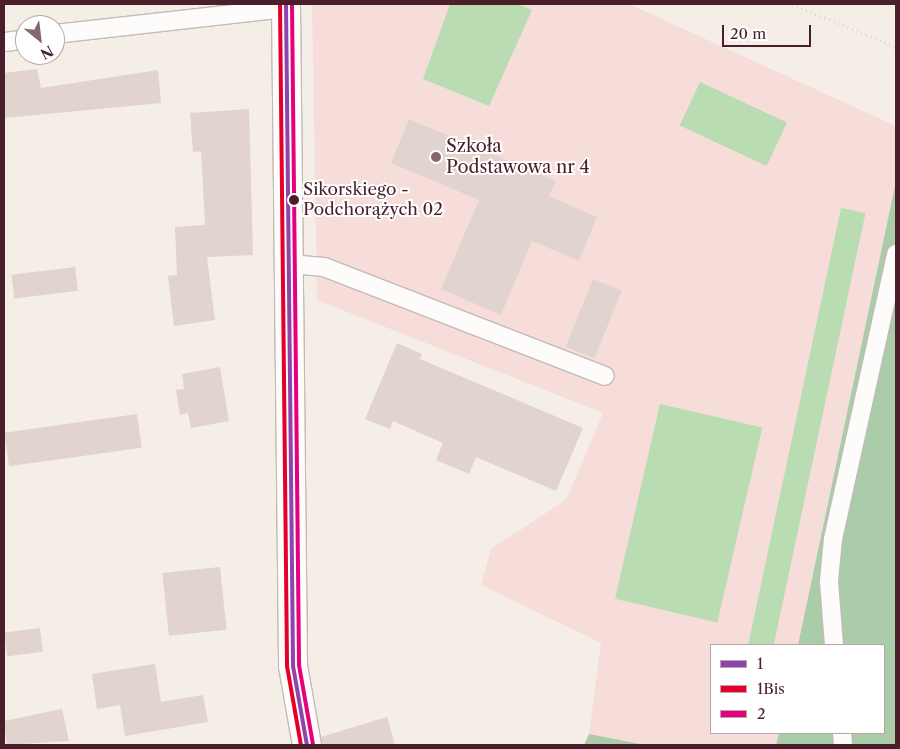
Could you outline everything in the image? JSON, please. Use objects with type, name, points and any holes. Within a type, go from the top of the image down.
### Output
[{"type":"street","points":[[286,6],[293,666],[307,745]]},
{"type":"lane","points":[[65,33],[286,6]]},
{"type":"lane","points":[[6,42],[15,41]]},
{"type":"lane","points":[[834,644],[829,581],[833,539],[896,254]]},
{"type":"lane","points":[[290,264],[324,267],[605,376]]},
{"type":"path","points":[[792,4],[896,47]]},
{"type":"shaded area","points":[[312,4],[629,4],[896,126],[896,181],[798,644],[710,644],[710,734],[779,734],[776,745],[645,745],[589,734],[601,643],[481,585],[491,549],[566,500],[603,413],[317,300]]},
{"type":"green space","points":[[450,4],[518,4],[532,10],[489,106],[423,79]]},
{"type":"green space","points":[[700,82],[787,123],[767,166],[680,126]]},
{"type":"green space","points":[[896,181],[896,745],[776,745],[779,734],[885,734],[885,644],[798,644]]},
{"type":"green space","points":[[841,208],[865,213],[774,644],[748,644]]},
{"type":"green space","points":[[660,404],[762,428],[717,622],[615,599]]},
{"type":"green space","points":[[589,734],[645,745],[584,745]]},
{"type":"building","points":[[37,69],[41,88],[158,70],[161,103],[4,118],[4,73]]},
{"type":"building","points":[[249,109],[253,255],[207,257],[215,320],[174,326],[168,276],[177,275],[175,227],[205,225],[201,151],[193,152],[190,113]]},
{"type":"building","points":[[409,119],[556,181],[549,196],[597,217],[579,261],[532,241],[501,315],[441,289],[479,200],[391,163]]},
{"type":"building","points":[[75,267],[78,291],[14,299],[11,275]]},
{"type":"building","points":[[593,279],[622,291],[594,358],[566,347]]},
{"type":"building","points":[[397,343],[422,354],[420,359],[583,428],[556,491],[476,457],[469,474],[436,460],[443,443],[393,421],[390,429],[365,419]]},
{"type":"building","points":[[220,367],[229,421],[191,428],[188,413],[180,415],[176,390],[184,389],[182,374]]},
{"type":"building","points":[[137,414],[142,448],[9,466],[4,433]]},
{"type":"building","points":[[220,567],[227,630],[169,636],[162,573]]},
{"type":"building","points":[[40,628],[43,652],[7,656],[4,632]]},
{"type":"building","points":[[155,664],[161,702],[203,695],[208,722],[125,736],[120,705],[97,709],[92,674]]},
{"type":"building","points":[[62,709],[69,741],[7,745],[4,721]]},
{"type":"building","points":[[387,717],[395,745],[322,745],[321,737]]},
{"type":"transit line","name":"1Bis","points":[[280,4],[287,666],[301,745]]},
{"type":"transit line","name":"1","points":[[286,4],[293,666],[307,745]]},
{"type":"transit line","name":"2","points":[[292,4],[299,665],[313,744]]},
{"type":"place","name":"Szkoła Podstawowa nr 4","points":[[436,157]]},
{"type":"place","name":"Sikorskiego - Podchorążych 02","points":[[294,200]]}]
